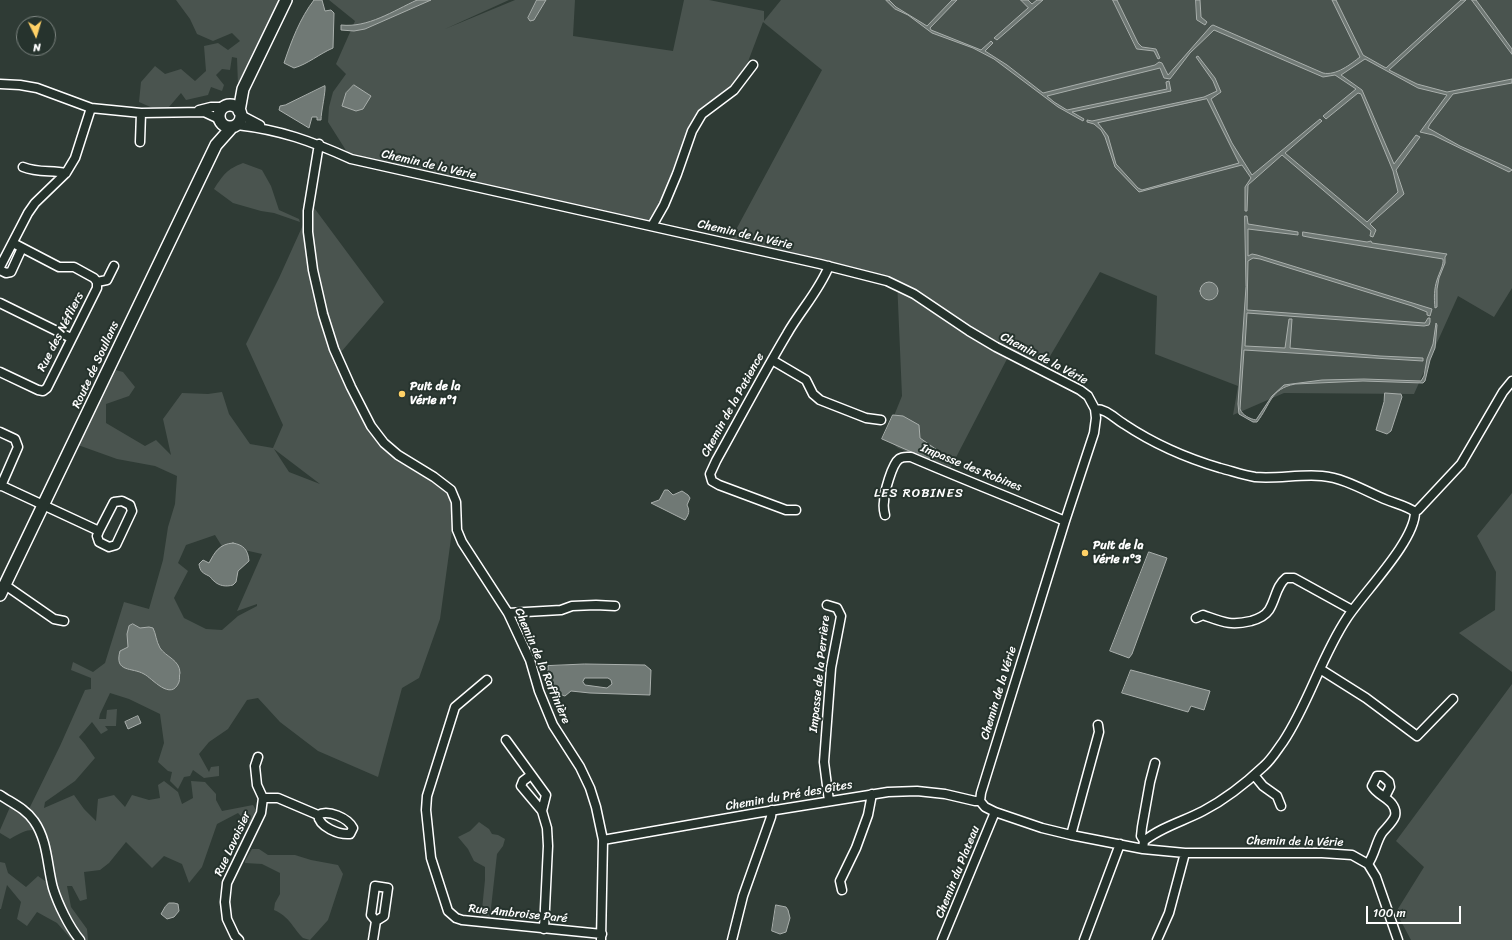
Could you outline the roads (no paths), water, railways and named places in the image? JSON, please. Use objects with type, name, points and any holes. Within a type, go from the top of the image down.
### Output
[{"type":"main road","points":[[237,119],[243,89],[286,0]]},
{"type":"main road","points":[[237,119],[224,126],[220,120],[220,112],[243,89]]},
{"type":"main road","points":[[225,106],[234,106],[237,119]]},
{"type":"main road","name":"Route de Soullans","points":[[3,590],[216,145],[237,119]]},
{"type":"main road","name":"Route de Soullans","points":[[216,145],[220,120]]},
{"type":"street","points":[[652,226],[664,205],[678,174],[692,131],[702,114],[734,90],[753,65]]},
{"type":"street","points":[[0,84],[37,88],[91,108],[141,113],[204,112],[220,120]]},
{"type":"street","points":[[192,112],[212,107],[225,106]]},
{"type":"street","points":[[22,248],[11,272],[6,273],[0,268],[28,213],[66,173],[75,158],[91,108]]},
{"type":"street","points":[[140,142],[141,113]]},
{"type":"street","name":"Chemin de la Vérie","points":[[237,119],[319,144],[351,159],[829,266],[887,281],[914,294],[969,331],[996,347],[1080,390],[1088,396],[1095,409],[1096,418],[1094,433],[983,786],[980,801],[985,807],[995,812],[1042,828],[1120,844],[1143,845],[1185,853],[1339,853],[1352,855],[1368,864]]},
{"type":"street","name":"Chemin de la Raffinière","points":[[319,144],[308,210],[308,232],[313,270],[323,314],[334,349],[370,426],[384,443],[398,455],[451,490],[456,502],[457,530],[462,542],[508,613],[530,660],[539,691],[553,725],[580,767],[590,788],[596,807],[603,840],[601,937]]},
{"type":"street","points":[[23,167],[32,171],[57,171],[66,173]]},
{"type":"street","name":"Rue des Néfliers","points":[[0,372],[38,390],[43,391],[47,388],[97,288],[97,282],[94,278],[74,267],[59,267],[13,243]]},
{"type":"street","points":[[97,282],[107,280],[114,266]]},
{"type":"street","name":"Chemin de la Patience","points":[[796,510],[786,510],[719,485],[712,481],[710,474],[772,360],[824,277],[829,266]]},
{"type":"street","points":[[0,303],[71,338]]},
{"type":"street","points":[[772,360],[806,380],[813,394],[820,400],[866,418],[881,420]]},
{"type":"street","points":[[1415,512],[1461,464],[1503,392],[1512,381]]},
{"type":"street","points":[[1095,409],[1105,410],[1151,441],[1180,455],[1204,463],[1243,475],[1257,477],[1323,476],[1338,478],[1410,508],[1415,512]]},
{"type":"street","points":[[0,432],[15,439],[18,447],[1,485],[99,531]]},
{"type":"street","name":"Impasse des Robines","points":[[885,515],[883,503],[884,495],[893,468],[897,460],[906,456],[974,484],[996,491],[1066,521]]},
{"type":"street","points":[[122,501],[130,505],[132,512],[116,545],[109,547],[98,542],[97,536],[99,531],[114,502],[122,501]]},
{"type":"street","points":[[1143,845],[1153,834],[1204,811],[1215,804],[1237,789],[1266,765],[1292,728],[1334,640],[1352,610],[1400,549],[1410,532],[1415,518],[1415,512]]},
{"type":"street","points":[[1196,618],[1203,615],[1221,622],[1238,624],[1263,616],[1269,610],[1280,583],[1286,578],[1294,578],[1352,610]]},
{"type":"street","points":[[3,590],[54,619],[64,622]]},
{"type":"street","name":"Impasse de la Perrière","points":[[827,605],[837,608],[841,616],[831,668],[826,718],[824,762],[829,801]]},
{"type":"street","points":[[508,613],[560,610],[572,606],[615,606]]},
{"type":"street","points":[[1320,670],[1366,698],[1417,736],[1453,699]]},
{"type":"street","name":"Rue Ambroise Paré","points":[[487,680],[455,707],[426,796],[431,858],[448,911],[456,918],[601,937]]},
{"type":"street","points":[[1071,835],[1099,732],[1098,725]]},
{"type":"street","points":[[506,740],[546,795],[542,811]]},
{"type":"street","points":[[258,757],[255,766],[257,785],[263,798],[278,798],[318,815]]},
{"type":"street","points":[[1143,845],[1141,836],[1142,827],[1155,763]]},
{"type":"street","points":[[531,775],[522,781],[521,786],[542,811],[548,846],[544,929]]},
{"type":"street","points":[[1254,775],[1263,786],[1277,796],[1281,806]]},
{"type":"street","name":"Chemin du Pré des Gîtes","points":[[603,840],[772,810],[894,791],[920,791],[980,801]]},
{"type":"street","points":[[842,890],[840,880],[861,835],[868,815],[872,794]]},
{"type":"street","points":[[0,795],[24,810],[33,819],[40,830],[45,844],[54,889],[64,913],[80,940]]},
{"type":"street","points":[[1385,797],[1392,804],[1396,815],[1381,835],[1368,864],[1376,877],[1398,940]]},
{"type":"street","name":"Rue Lavoisier","points":[[239,940],[235,936],[227,919],[225,902],[227,883],[261,813],[263,798]]},
{"type":"street","points":[[732,940],[737,913],[771,817],[772,810]]},
{"type":"street","name":"Chemin du Plateau","points":[[942,940],[995,812]]},
{"type":"street","points":[[1084,940],[1120,844]]},
{"type":"street","points":[[1157,940],[1169,913],[1185,853]]},
{"type":"street","points":[[373,940],[376,921]]},
{"type":"place","name":"Puit de la Vérie n°1","points":[[402,394]]},
{"type":"place","name":"Puit de la Vérie n°3","points":[[1085,553]]},
{"type":"district","name":"LES ROBINES","points":[[919,494]]}]
